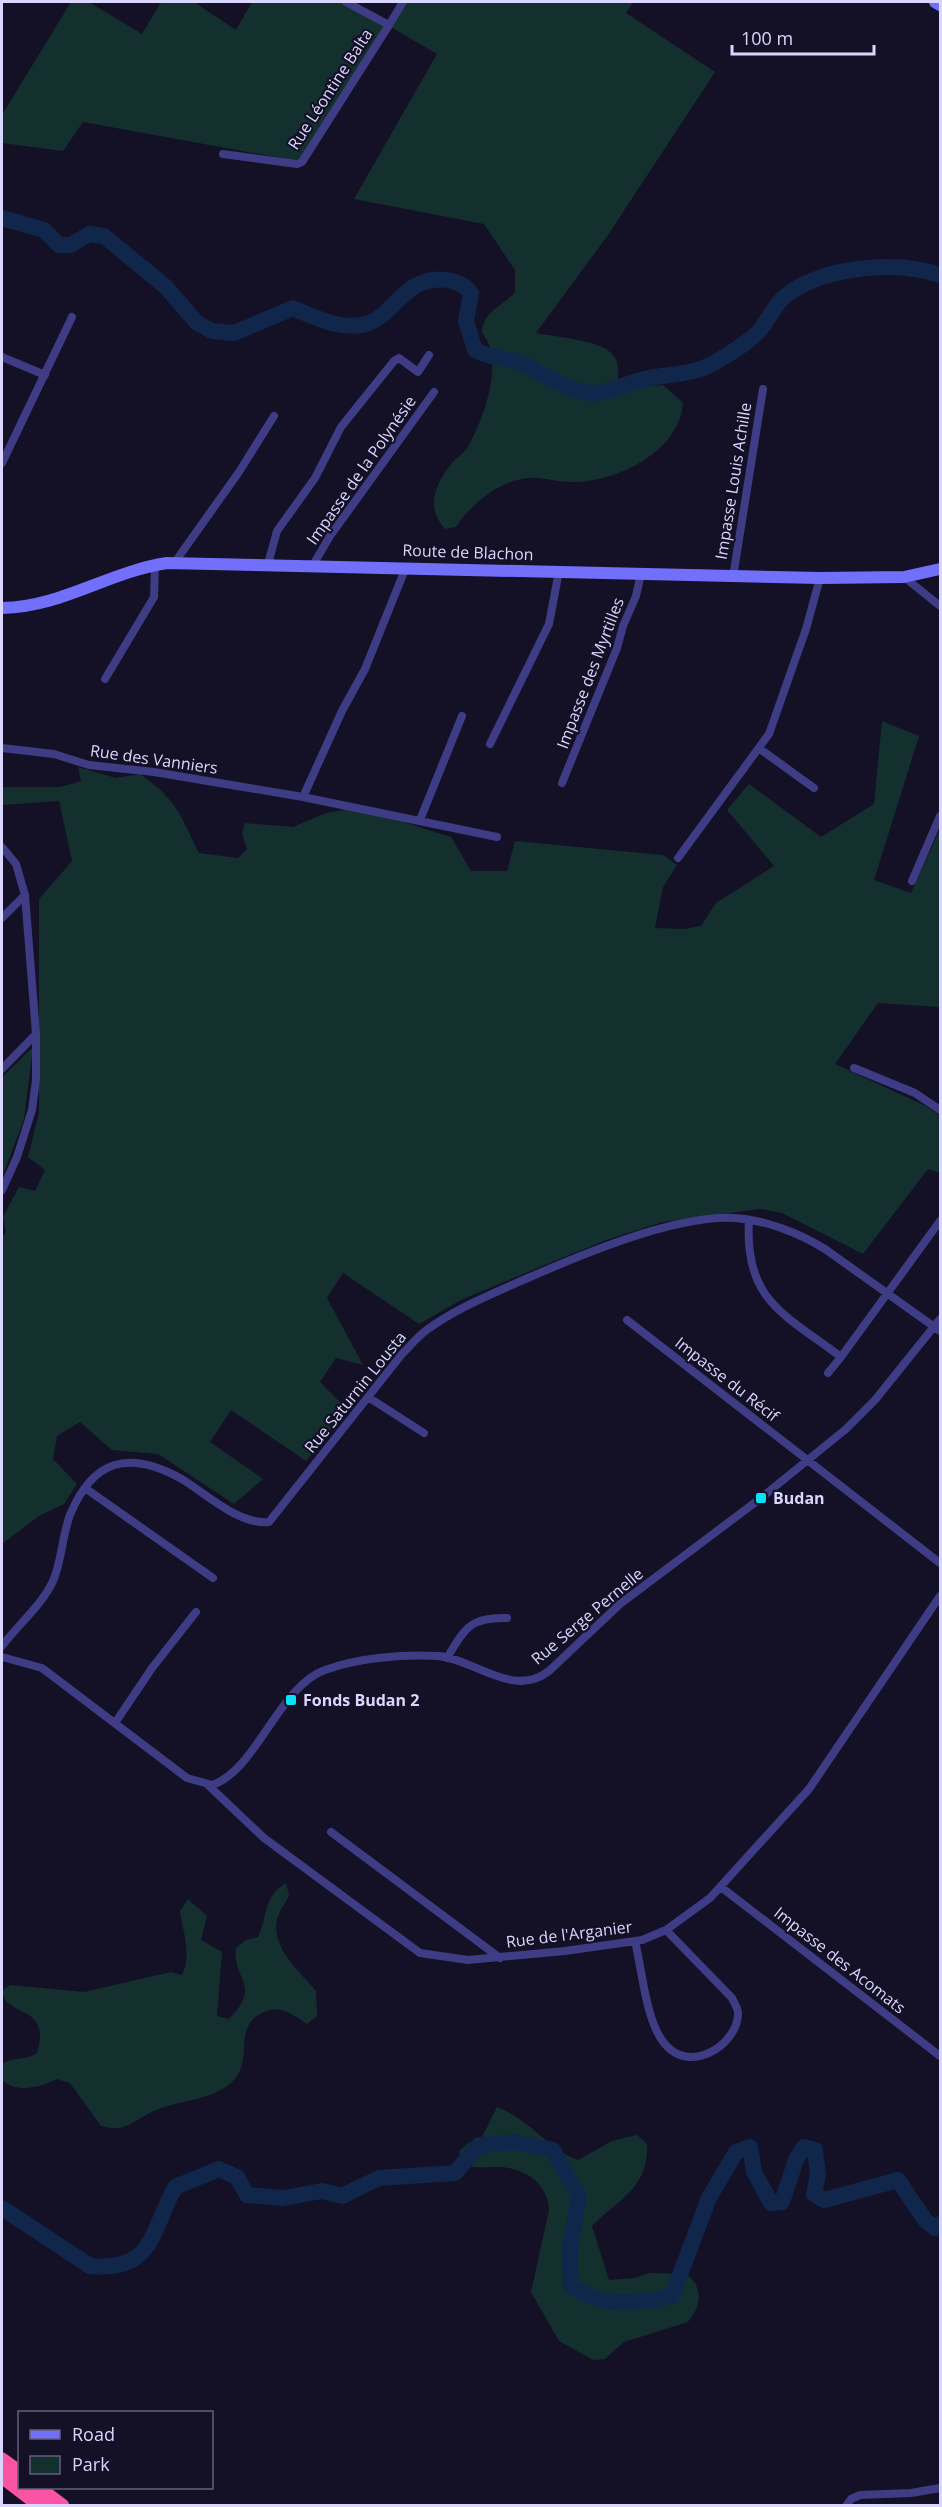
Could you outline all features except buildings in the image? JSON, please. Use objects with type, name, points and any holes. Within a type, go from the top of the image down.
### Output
[{"type":"highway","points":[[2,2460],[18,2472]]},
{"type":"highway","points":[[2,2476],[18,2488]]},
{"type":"highway","points":[[19,2489],[41,2505]]},
{"type":"highway","points":[[41,2489],[62,2505]]},
{"type":"street","name":"Rue Léontine Balta","points":[[346,2],[389,26]]},
{"type":"street","name":"Rue Léontine Balta","points":[[223,154],[297,164],[302,162],[402,2]]},
{"type":"street","points":[[935,2],[940,5]]},
{"type":"street","points":[[2,463],[4,452],[45,375],[72,317]]},
{"type":"street","points":[[268,564],[277,531],[315,478],[341,427],[358,403],[394,360],[399,358],[418,372],[429,355]]},
{"type":"street","points":[[2,357],[45,375]]},
{"type":"street","name":"Impasse Louis Achille","points":[[733,577],[763,389]]},
{"type":"street","name":"Impasse de la Polynésie","points":[[313,565],[330,536],[434,392]]},
{"type":"street","points":[[175,562],[239,472],[274,416]]},
{"type":"street","name":"Route de Blachon","points":[[2,608],[31,607],[130,571],[175,562],[820,578],[904,577],[940,569]]},
{"type":"street","points":[[105,679],[154,597],[157,583],[155,565]]},
{"type":"street","points":[[303,797],[342,711],[365,669],[406,567]]},
{"type":"street","points":[[490,744],[549,624],[559,572]]},
{"type":"street","name":"Impasse des Myrtilles","points":[[562,783],[617,648],[623,626],[636,596],[641,574]]},
{"type":"street","points":[[904,577],[940,606]]},
{"type":"street","points":[[678,858],[760,749],[778,711],[820,578]]},
{"type":"street","points":[[420,820],[462,716]]},
{"type":"street","name":"Rue des Vanniers","points":[[2,748],[54,754],[89,765],[154,772],[303,797],[497,837]]},
{"type":"street","points":[[760,749],[814,788]]},
{"type":"street","points":[[912,881],[940,816]]},
{"type":"street","points":[[2,847],[16,864],[25,895],[36,1034],[36,1080],[32,1110],[17,1157],[2,1190]]},
{"type":"street","points":[[2,918],[25,895]]},
{"type":"street","points":[[2,1069],[36,1034]]},
{"type":"street","points":[[854,1068],[915,1093],[940,1110]]},
{"type":"street","name":"Rue Saturnin Lousta","points":[[2,1646],[53,1581],[70,1515],[85,1488],[96,1474],[109,1465],[140,1464],[173,1474],[253,1522],[269,1522],[402,1354],[426,1330],[471,1304],[592,1250],[676,1226],[724,1218],[749,1220],[782,1229],[815,1243],[937,1330]]},
{"type":"street","points":[[749,1220],[749,1259],[763,1294],[785,1315],[841,1357]]},
{"type":"street","points":[[828,1373],[940,1221]]},
{"type":"street","name":"Rue Serge Pernelle","points":[[207,1784],[220,1782],[230,1774],[291,1700],[320,1672],[384,1658],[447,1658],[513,1680],[532,1680],[544,1675],[620,1604],[808,1462],[866,1411],[937,1330],[940,1319]]},
{"type":"street","name":"Impasse du Récif","points":[[627,1320],[940,1563]]},
{"type":"street","points":[[368,1397],[424,1433]]},
{"type":"street","points":[[85,1488],[213,1578]]},
{"type":"street","name":"Rue de l'Arganier","points":[[207,1784],[264,1838],[412,1948],[428,1955],[453,1959],[500,1958],[636,1941],[666,1930],[721,1887],[809,1789],[940,1596]]},
{"type":"street","points":[[115,1723],[196,1612]]},
{"type":"street","points":[[447,1658],[472,1624],[483,1618],[507,1618]]},
{"type":"street","points":[[2,1657],[21,1660],[42,1668],[187,1778],[207,1784]]},
{"type":"street","points":[[331,1832],[500,1958]]},
{"type":"street","name":"Impasse des Acomats","points":[[721,1887],[940,2056]]},
{"type":"street","points":[[636,1941],[652,2018],[662,2042],[683,2058],[698,2058],[728,2038],[736,2026],[739,2012],[732,1998],[666,1930]]},
{"type":"street","points":[[846,2505],[851,2499],[860,2495],[911,2493],[940,2488]]},
{"type":"green space","points":[[71,2],[89,2],[142,34],[161,2],[194,2],[236,30],[252,2],[346,2],[389,25],[403,2],[633,2],[626,13],[715,72],[608,235],[536,333],[602,347],[615,358],[618,381],[628,388],[663,385],[683,403],[679,420],[670,436],[658,450],[643,461],[608,477],[573,482],[528,478],[503,485],[476,503],[456,527],[445,529],[435,512],[437,487],[452,463],[468,447],[480,421],[490,390],[492,373],[492,358],[489,344],[482,333],[483,326],[489,315],[515,292],[515,270],[484,224],[354,199],[437,54],[389,26],[300,159],[292,160],[83,122],[63,151],[2,143],[2,115]]},
{"type":"green space","points":[[882,721],[919,736],[874,880],[911,893],[940,829],[940,1007],[878,1003],[835,1064],[926,1106],[940,1116],[940,1173],[928,1169],[863,1254],[782,1213],[760,1209],[663,1222],[609,1239],[542,1266],[461,1300],[419,1324],[343,1273],[327,1298],[363,1365],[336,1358],[320,1382],[347,1409],[306,1461],[231,1410],[210,1442],[263,1479],[234,1504],[158,1454],[112,1450],[80,1422],[57,1436],[53,1459],[77,1484],[64,1504],[39,1516],[2,1544],[2,1236],[6,1233],[3,1217],[19,1187],[35,1191],[45,1170],[28,1157],[39,1113],[39,899],[72,861],[59,801],[2,805],[2,787],[60,787],[81,781],[78,767],[116,778],[140,774],[170,800],[182,818],[199,853],[238,858],[247,849],[242,833],[245,823],[293,827],[326,813],[349,809],[371,812],[451,837],[471,871],[507,871],[515,841],[663,855],[677,865],[663,887],[655,928],[684,929],[701,926],[716,903],[774,866],[727,810],[749,784],[821,837],[874,804]]},
{"type":"green space","points":[[33,1047],[24,1119],[2,1178],[2,1077]]},
{"type":"green space","points":[[286,1883],[289,1895],[278,1916],[277,1937],[294,1967],[316,1991],[317,2016],[307,2024],[286,2011],[268,2010],[253,2019],[245,2036],[239,2073],[224,2088],[205,2097],[162,2108],[128,2125],[114,2128],[101,2126],[70,2083],[57,2079],[36,2087],[22,2088],[2,2080],[2,2064],[37,2053],[40,2037],[34,2019],[5,2000],[2,1991],[10,1985],[84,1992],[171,1972],[182,1975],[187,1951],[180,1911],[188,1899],[207,1916],[201,1940],[222,1952],[217,2016],[229,2019],[244,1998],[245,1990],[236,1959],[236,1948],[246,1940],[258,1937],[273,1894]]},
{"type":"green space","points":[[497,2107],[520,2119],[558,2149],[578,2160],[612,2141],[637,2135],[647,2144],[643,2172],[638,2182],[622,2200],[592,2226],[609,2280],[635,2278],[649,2273],[687,2274],[696,2284],[699,2296],[697,2308],[688,2322],[624,2342],[605,2359],[593,2360],[559,2341],[531,2292],[549,2210],[544,2192],[533,2178],[525,2173],[507,2168],[474,2167],[461,2164],[459,2151],[468,2143],[481,2139]]},
{"type":"waterway","points":[[2,218],[44,230],[59,245],[71,245],[89,234],[104,236],[166,287],[197,323],[212,331],[234,333],[293,308],[330,323],[360,325],[381,316],[419,284],[435,280],[459,283],[471,293],[466,321],[475,350],[523,364],[575,390],[594,393],[646,379],[694,371],[712,364],[755,335],[784,297],[818,278],[839,272],[881,267],[922,270],[940,275]]},
{"type":"waterway","points":[[2,2208],[90,2266],[111,2266],[127,2262],[139,2255],[148,2245],[175,2187],[219,2169],[237,2177],[247,2195],[283,2198],[322,2191],[342,2196],[379,2178],[455,2173],[479,2145],[515,2142],[553,2150],[579,2197],[570,2248],[571,2285],[594,2298],[619,2302],[646,2301],[672,2296],[709,2198],[736,2152],[750,2147],[754,2172],[771,2203],[782,2202],[796,2160],[804,2147],[815,2150],[818,2175],[814,2194],[824,2200],[898,2180],[925,2220],[935,2228],[940,2224]]},
{"type":"place","name":"Budan","points":[[761,1498]]},
{"type":"place","name":"Fonds Budan 2","points":[[291,1700]]}]
